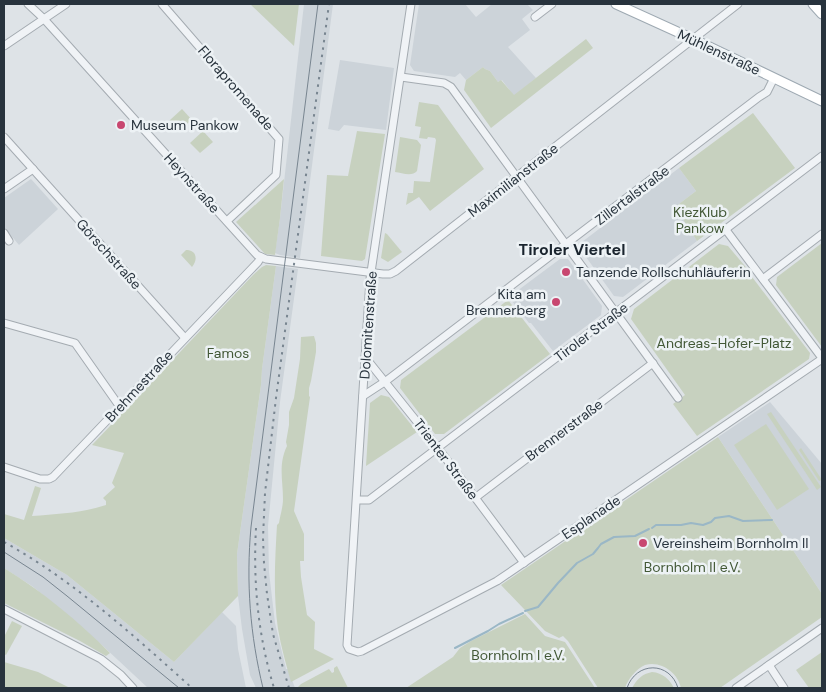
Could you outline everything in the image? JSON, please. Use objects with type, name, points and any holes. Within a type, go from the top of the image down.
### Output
[{"type":"main road","name":"Mühlenstraße","points":[[616,4],[822,101]]},
{"type":"main road","points":[[813,4],[822,14]]},
{"type":"street","name":"Heynstraße","points":[[28,4],[44,19],[261,257]]},
{"type":"street","points":[[4,46],[66,4]]},
{"type":"street","name":"Florapromenade","points":[[162,4],[280,139],[276,175],[227,221]]},
{"type":"street","name":"Dolomitenstraße","points":[[349,649],[347,645],[371,272],[411,4]]},
{"type":"street","points":[[536,17],[552,4]]},
{"type":"street","name":"Maximilianstraße","points":[[261,257],[390,274],[396,271],[738,4]]},
{"type":"street","points":[[401,77],[444,83],[452,87],[678,398]]},
{"type":"street","name":"Zillertalstraße","points":[[363,396],[386,381],[567,245],[767,92],[774,78]]},
{"type":"street","name":"Görschstraße","points":[[4,137],[185,338]]},
{"type":"street","name":"Tiroler Straße","points":[[357,500],[369,500],[822,156]]},
{"type":"street","points":[[4,189],[33,169]]},
{"type":"street","points":[[726,230],[822,359]]},
{"type":"street","points":[[4,233],[9,241]]},
{"type":"street","points":[[763,279],[822,234]]},
{"type":"street","name":"Brehmestraße","points":[[4,467],[40,479],[49,479],[56,474],[261,257]]},
{"type":"street","points":[[4,323],[75,343],[120,406]]},
{"type":"street","name":"Trienter Straße","points":[[365,357],[438,448],[524,563]]},
{"type":"street","name":"Esplanade","points":[[349,649],[358,652],[362,651],[497,581],[822,359]]},
{"type":"street","name":"Brennerstraße","points":[[475,498],[653,363]]},
{"type":"street","points":[[4,610],[101,659],[121,675],[133,688]]},
{"type":"street","points":[[736,688],[822,628]]},
{"type":"street","points":[[769,665],[784,688]]},
{"type":"shaded area","points":[[304,4],[333,4],[300,258],[275,253]]},
{"type":"shaded area","points":[[419,4],[465,4],[476,17],[492,4],[527,4],[533,10],[522,19],[530,30],[508,47],[536,78],[514,96],[502,80],[498,82],[490,71],[483,67],[466,80],[460,73],[455,77],[414,71],[410,65]]},
{"type":"shaded area","points":[[340,60],[394,68],[386,130],[344,125],[339,131],[328,129]]},
{"type":"shaded area","points":[[679,168],[696,191],[675,207],[697,241],[623,297],[614,296],[581,250],[582,242]]},
{"type":"shaded area","points":[[31,179],[58,209],[19,245],[4,227],[4,198]]},
{"type":"shaded area","name":"Kita am Brennerberg","points":[[560,259],[568,259],[602,306],[601,315],[553,351],[509,297]]},
{"type":"shaded area","points":[[276,266],[298,269],[280,402],[268,526],[269,572],[275,623],[286,669],[288,669],[295,688],[256,688],[250,675],[242,629],[238,596],[237,554]]},
{"type":"shaded area","points":[[770,402],[822,464],[822,594],[718,437]]},
{"type":"shaded area","points":[[4,538],[67,575],[174,662],[222,612],[236,626],[238,649],[246,688],[148,688],[48,599],[4,568]]},
{"type":"green space","points":[[250,4],[299,4],[294,46]]},
{"type":"green space","points":[[586,39],[593,48],[491,128],[464,90],[466,80],[483,67],[490,71],[498,82],[501,80],[514,95]]},
{"type":"green space","points":[[419,102],[438,105],[484,169],[430,211],[419,197],[406,205],[408,193],[413,193],[414,181],[430,182],[436,140],[435,138],[428,137],[427,139],[419,138],[421,127],[415,126]]},
{"type":"green space","points":[[182,109],[192,120],[179,130],[170,120]]},
{"type":"green space","name":"KiezKlub Pankow","points":[[753,113],[795,168],[697,241],[675,207],[696,191],[679,168]]},
{"type":"green space","points":[[203,131],[213,142],[200,153],[190,143]]},
{"type":"green space","points":[[357,131],[385,134],[365,259],[362,261],[321,256],[327,175],[348,176]]},
{"type":"green space","points":[[400,137],[417,140],[421,145],[417,171],[415,173],[395,172]]},
{"type":"green space","points":[[284,179],[275,255],[265,254],[236,222]]},
{"type":"green space","points":[[385,233],[402,252],[388,262],[381,258]]},
{"type":"green space","points":[[822,243],[822,347],[776,285],[777,277]]},
{"type":"green space","name":"Andreas-Hofer-Platz","points":[[719,244],[728,246],[750,272],[810,353],[809,359],[697,436],[673,404],[685,395],[631,319],[634,309]]},
{"type":"green space","points":[[186,250],[190,250],[195,256],[196,259],[192,267],[181,255]]},
{"type":"green space","name":"Famos","points":[[266,265],[276,266],[237,554],[238,596],[174,662],[67,575],[4,538],[4,514],[24,520],[35,486],[41,488],[32,516],[61,514],[106,505],[106,501],[103,498],[115,487],[112,483],[124,453],[92,445],[253,275]]},
{"type":"green space","points":[[508,300],[550,354],[444,434],[435,434],[400,388],[401,380]]},
{"type":"green space","points":[[314,336],[316,352],[309,388],[310,397],[294,511],[304,534],[304,561],[300,561],[301,577],[307,615],[315,622],[314,649],[334,659],[291,682],[276,616],[277,525],[283,505],[282,466],[287,446],[289,412],[294,398],[300,359],[301,337]]},
{"type":"green space","points":[[381,395],[389,397],[417,432],[366,466],[370,403]]},
{"type":"green space","points":[[771,412],[821,487],[817,490],[767,414]]},
{"type":"green space","points":[[766,424],[809,489],[777,510],[734,445]]},
{"type":"green space","name":"Bornholm II e.V.","points":[[718,437],[822,594],[822,617],[720,688],[681,688],[676,677],[668,669],[657,664],[651,664],[645,665],[636,672],[630,678],[625,688],[598,688],[568,641],[563,636],[559,638],[545,631],[501,585]]},
{"type":"green space","points":[[801,448],[822,480],[819,481],[799,450]]},
{"type":"green space","points":[[4,568],[32,586],[59,607],[110,653],[106,656],[4,603]]},
{"type":"green space","name":"Bornholm I e.V.","points":[[525,614],[545,636],[565,642],[595,688],[406,688],[453,657],[460,648],[471,641]]},
{"type":"green space","points":[[12,621],[22,626],[6,655],[4,654],[4,637]]},
{"type":"green space","points":[[822,652],[822,688],[809,688],[796,670]]},
{"type":"green space","points":[[4,662],[38,672],[70,688],[4,688]]},
{"type":"green space","points":[[337,666],[348,688],[297,688],[329,669],[332,673],[334,672],[334,668]]},
{"type":"green space","points":[[652,672],[665,677],[674,688],[632,688],[640,677]]},
{"type":"waterway","points":[[652,528],[656,525],[691,523],[703,525],[715,518],[729,516],[743,521],[772,520]]},
{"type":"waterway","points":[[525,611],[538,607],[577,563],[593,554],[601,544],[614,537],[635,536],[649,529]]},
{"type":"waterway","points":[[455,648],[523,613]]},
{"type":"tram line","points":[[263,688],[250,608],[251,527],[318,4]]},
{"type":"tram line","points":[[4,552],[43,577],[179,688]]},
{"type":"tram line","points":[[627,688],[631,679],[638,673],[645,669],[653,668],[661,669],[668,673],[674,679],[678,688]]},
{"type":"railway","points":[[289,688],[273,634],[267,594],[263,538],[265,493],[329,4]]},
{"type":"railway","points":[[256,528],[255,568],[260,629],[274,688]]},
{"type":"railway","points":[[4,542],[30,557],[79,591],[192,688]]},
{"type":"place","name":"Museum Pankow","points":[[121,125]]},
{"type":"place","name":"Tanzende Rollschuhläuferin","points":[[566,272]]},
{"type":"place","name":"Kita am Brennerberg","points":[[556,302]]},
{"type":"place","name":"Vereinsheim Bornholm II","points":[[643,543]]},
{"type":"district","name":"Tiroler Viertel","points":[[572,249]]}]
